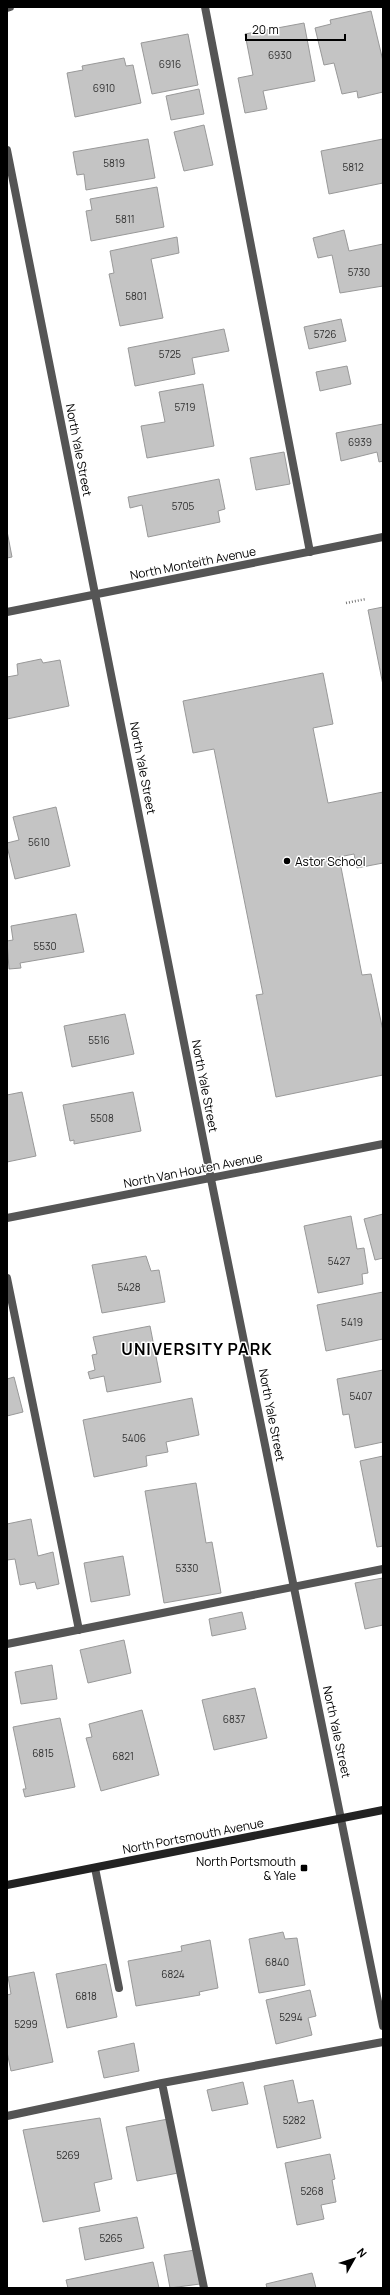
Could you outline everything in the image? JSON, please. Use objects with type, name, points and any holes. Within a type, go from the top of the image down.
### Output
[{"type":"street","points":[[205,7],[310,552]]},
{"type":"street","name":"North Yale Street","points":[[7,150],[212,1179],[383,2026]]},
{"type":"street","name":"North Monteith Avenue","points":[[7,612],[383,537]]},
{"type":"street","name":"North Van Houten Avenue","points":[[7,1218],[212,1179],[383,1144]]},
{"type":"street","points":[[7,1278],[79,1630]]},
{"type":"street","points":[[7,1644],[383,1569]]},
{"type":"street","name":"North Portsmouth Avenue","points":[[7,1885],[383,1810]]},
{"type":"street","points":[[95,1868],[119,1988]]},
{"type":"street","points":[[7,2116],[162,2083],[383,2042]]},
{"type":"street","points":[[162,2083],[204,2288]]},
{"type":"path","points":[[346,603],[366,599]]},
{"type":"building","points":[[371,11],[383,61],[383,92],[358,98],[357,91],[342,94],[334,63],[324,65],[315,28],[331,24],[330,20]]},
{"type":"building","points":[[304,23],[315,81],[263,91],[267,109],[245,113],[238,78],[253,75],[245,34]]},
{"type":"building","points":[[188,34],[198,85],[152,94],[141,43]]},
{"type":"building","points":[[124,58],[126,66],[133,65],[141,103],[75,117],[67,73],[83,70],[82,66]]},
{"type":"building","points":[[199,89],[204,114],[171,120],[166,96]]},
{"type":"building","points":[[204,125],[213,165],[184,171],[174,132]]},
{"type":"building","points":[[148,139],[155,178],[86,190],[84,174],[77,175],[73,152]]},
{"type":"building","points":[[383,139],[383,183],[329,194],[321,151]]},
{"type":"building","points":[[157,187],[164,227],[91,241],[86,211],[92,210],[90,199]]},
{"type":"building","points":[[344,230],[349,251],[383,244],[383,286],[340,293],[332,255],[318,258],[313,238]]},
{"type":"building","points":[[177,237],[179,253],[151,259],[163,318],[120,326],[109,274],[114,273],[110,251]]},
{"type":"building","points":[[341,319],[346,341],[309,349],[304,327]]},
{"type":"building","points":[[224,329],[229,351],[192,358],[195,374],[135,386],[128,348]]},
{"type":"building","points":[[347,366],[351,384],[320,391],[316,372]]},
{"type":"building","points":[[203,384],[214,446],[147,458],[141,426],[165,422],[159,392]]},
{"type":"building","points":[[383,424],[383,461],[379,462],[377,452],[341,461],[336,433]]},
{"type":"building","points":[[284,452],[290,484],[256,490],[250,458]]},
{"type":"building","points":[[219,479],[225,509],[218,511],[220,522],[148,537],[142,505],[130,508],[128,497]]},
{"type":"building","points":[[7,531],[12,557],[7,558]]},
{"type":"building","points":[[383,607],[383,685],[368,610]]},
{"type":"building","points":[[41,659],[43,663],[60,660],[69,706],[7,719],[7,677],[18,675],[17,664]]},
{"type":"building","points":[[323,673],[333,724],[313,728],[328,803],[383,792],[383,863],[357,868],[354,854],[339,857],[362,975],[371,974],[383,1031],[383,1075],[276,1097],[256,995],[263,994],[214,749],[193,753],[183,701]]},
{"type":"building","points":[[56,807],[70,866],[15,879],[7,846],[7,843],[19,840],[13,817]]},
{"type":"building","points":[[76,914],[84,952],[20,963],[21,968],[9,969],[7,941],[13,940],[11,926]]},
{"type":"building","points":[[125,1014],[134,1054],[72,1067],[64,1026]]},
{"type":"building","points":[[22,1092],[36,1156],[7,1162],[7,1095]]},
{"type":"building","points":[[133,1092],[141,1131],[74,1144],[74,1140],[70,1141],[63,1105]]},
{"type":"building","points":[[383,1214],[383,1258],[375,1260],[364,1219]]},
{"type":"building","points":[[351,1216],[357,1249],[364,1248],[368,1273],[362,1274],[363,1284],[318,1293],[304,1226]]},
{"type":"building","points":[[146,1256],[151,1271],[159,1270],[165,1302],[102,1313],[92,1265]]},
{"type":"building","points":[[383,1292],[383,1339],[326,1351],[317,1305]]},
{"type":"building","points":[[150,1326],[161,1382],[107,1392],[104,1376],[90,1379],[88,1372],[95,1370],[92,1355],[97,1354],[93,1337]]},
{"type":"building","points":[[383,1370],[383,1442],[355,1448],[349,1414],[343,1415],[337,1379]]},
{"type":"building","points":[[14,1377],[23,1412],[7,1416],[7,1379]]},
{"type":"building","points":[[192,1398],[199,1435],[166,1442],[168,1452],[146,1456],[147,1466],[94,1477],[83,1420]]},
{"type":"building","points":[[383,1456],[383,1546],[377,1547],[360,1461]]},
{"type":"building","points":[[196,1483],[206,1543],[212,1542],[221,1593],[164,1603],[145,1491]]},
{"type":"building","points":[[31,1519],[38,1556],[53,1552],[59,1584],[37,1589],[35,1582],[20,1585],[15,1559],[7,1560],[7,1524]]},
{"type":"building","points":[[123,1556],[130,1595],[91,1602],[84,1563]]},
{"type":"building","points":[[383,1578],[383,1625],[365,1629],[355,1583]]},
{"type":"building","points":[[242,1612],[246,1629],[212,1636],[209,1619]]},
{"type":"building","points":[[124,1640],[131,1673],[88,1683],[80,1650]]},
{"type":"building","points":[[52,1665],[57,1699],[21,1704],[15,1672]]},
{"type":"building","points":[[255,1688],[267,1738],[214,1750],[202,1700]]},
{"type":"building","points":[[142,1710],[159,1775],[101,1791],[86,1738],[92,1737],[89,1724]]},
{"type":"building","points":[[60,1718],[75,1787],[25,1797],[23,1789],[26,1789],[13,1727]]},
{"type":"building","points":[[283,1932],[285,1939],[297,1938],[305,1985],[259,1993],[249,1939]]},
{"type":"building","points":[[210,1940],[218,1988],[199,1992],[200,1995],[136,2006],[128,1961],[182,1951],[181,1946]]},
{"type":"building","points":[[106,1964],[117,2017],[67,2028],[56,1974]]},
{"type":"building","points":[[34,1972],[53,2062],[11,2071],[7,2052],[7,1995],[11,1994],[8,1977]]},
{"type":"building","points":[[310,1990],[316,2016],[308,2018],[312,2035],[276,2044],[266,2000]]},
{"type":"building","points":[[134,2043],[139,2071],[104,2078],[98,2051]]},
{"type":"building","points":[[293,2080],[298,2103],[313,2100],[321,2138],[277,2148],[264,2086]]},
{"type":"building","points":[[243,2082],[248,2104],[212,2111],[207,2090]]},
{"type":"building","points":[[100,2118],[112,2179],[94,2183],[100,2211],[43,2222],[23,2130]]},
{"type":"building","points":[[168,2119],[178,2173],[137,2181],[126,2127]]},
{"type":"building","points":[[330,2154],[335,2179],[332,2180],[336,2202],[321,2205],[324,2219],[297,2225],[285,2163]]},
{"type":"building","points":[[137,2217],[144,2248],[85,2260],[79,2228]]},
{"type":"building","points":[[195,2250],[200,2284],[170,2288],[164,2255]]},
{"type":"building","points":[[153,2262],[159,2288],[68,2288],[66,2280]]},
{"type":"building","points":[[312,2273],[316,2288],[267,2288],[266,2284]]},
{"type":"place","name":"Astor School","points":[[287,861]]},
{"type":"place","name":"North Portsmouth & Yale","points":[[304,1868]]},
{"type":"district","name":"UNIVERSITY PARK","points":[[197,1349]]}]
